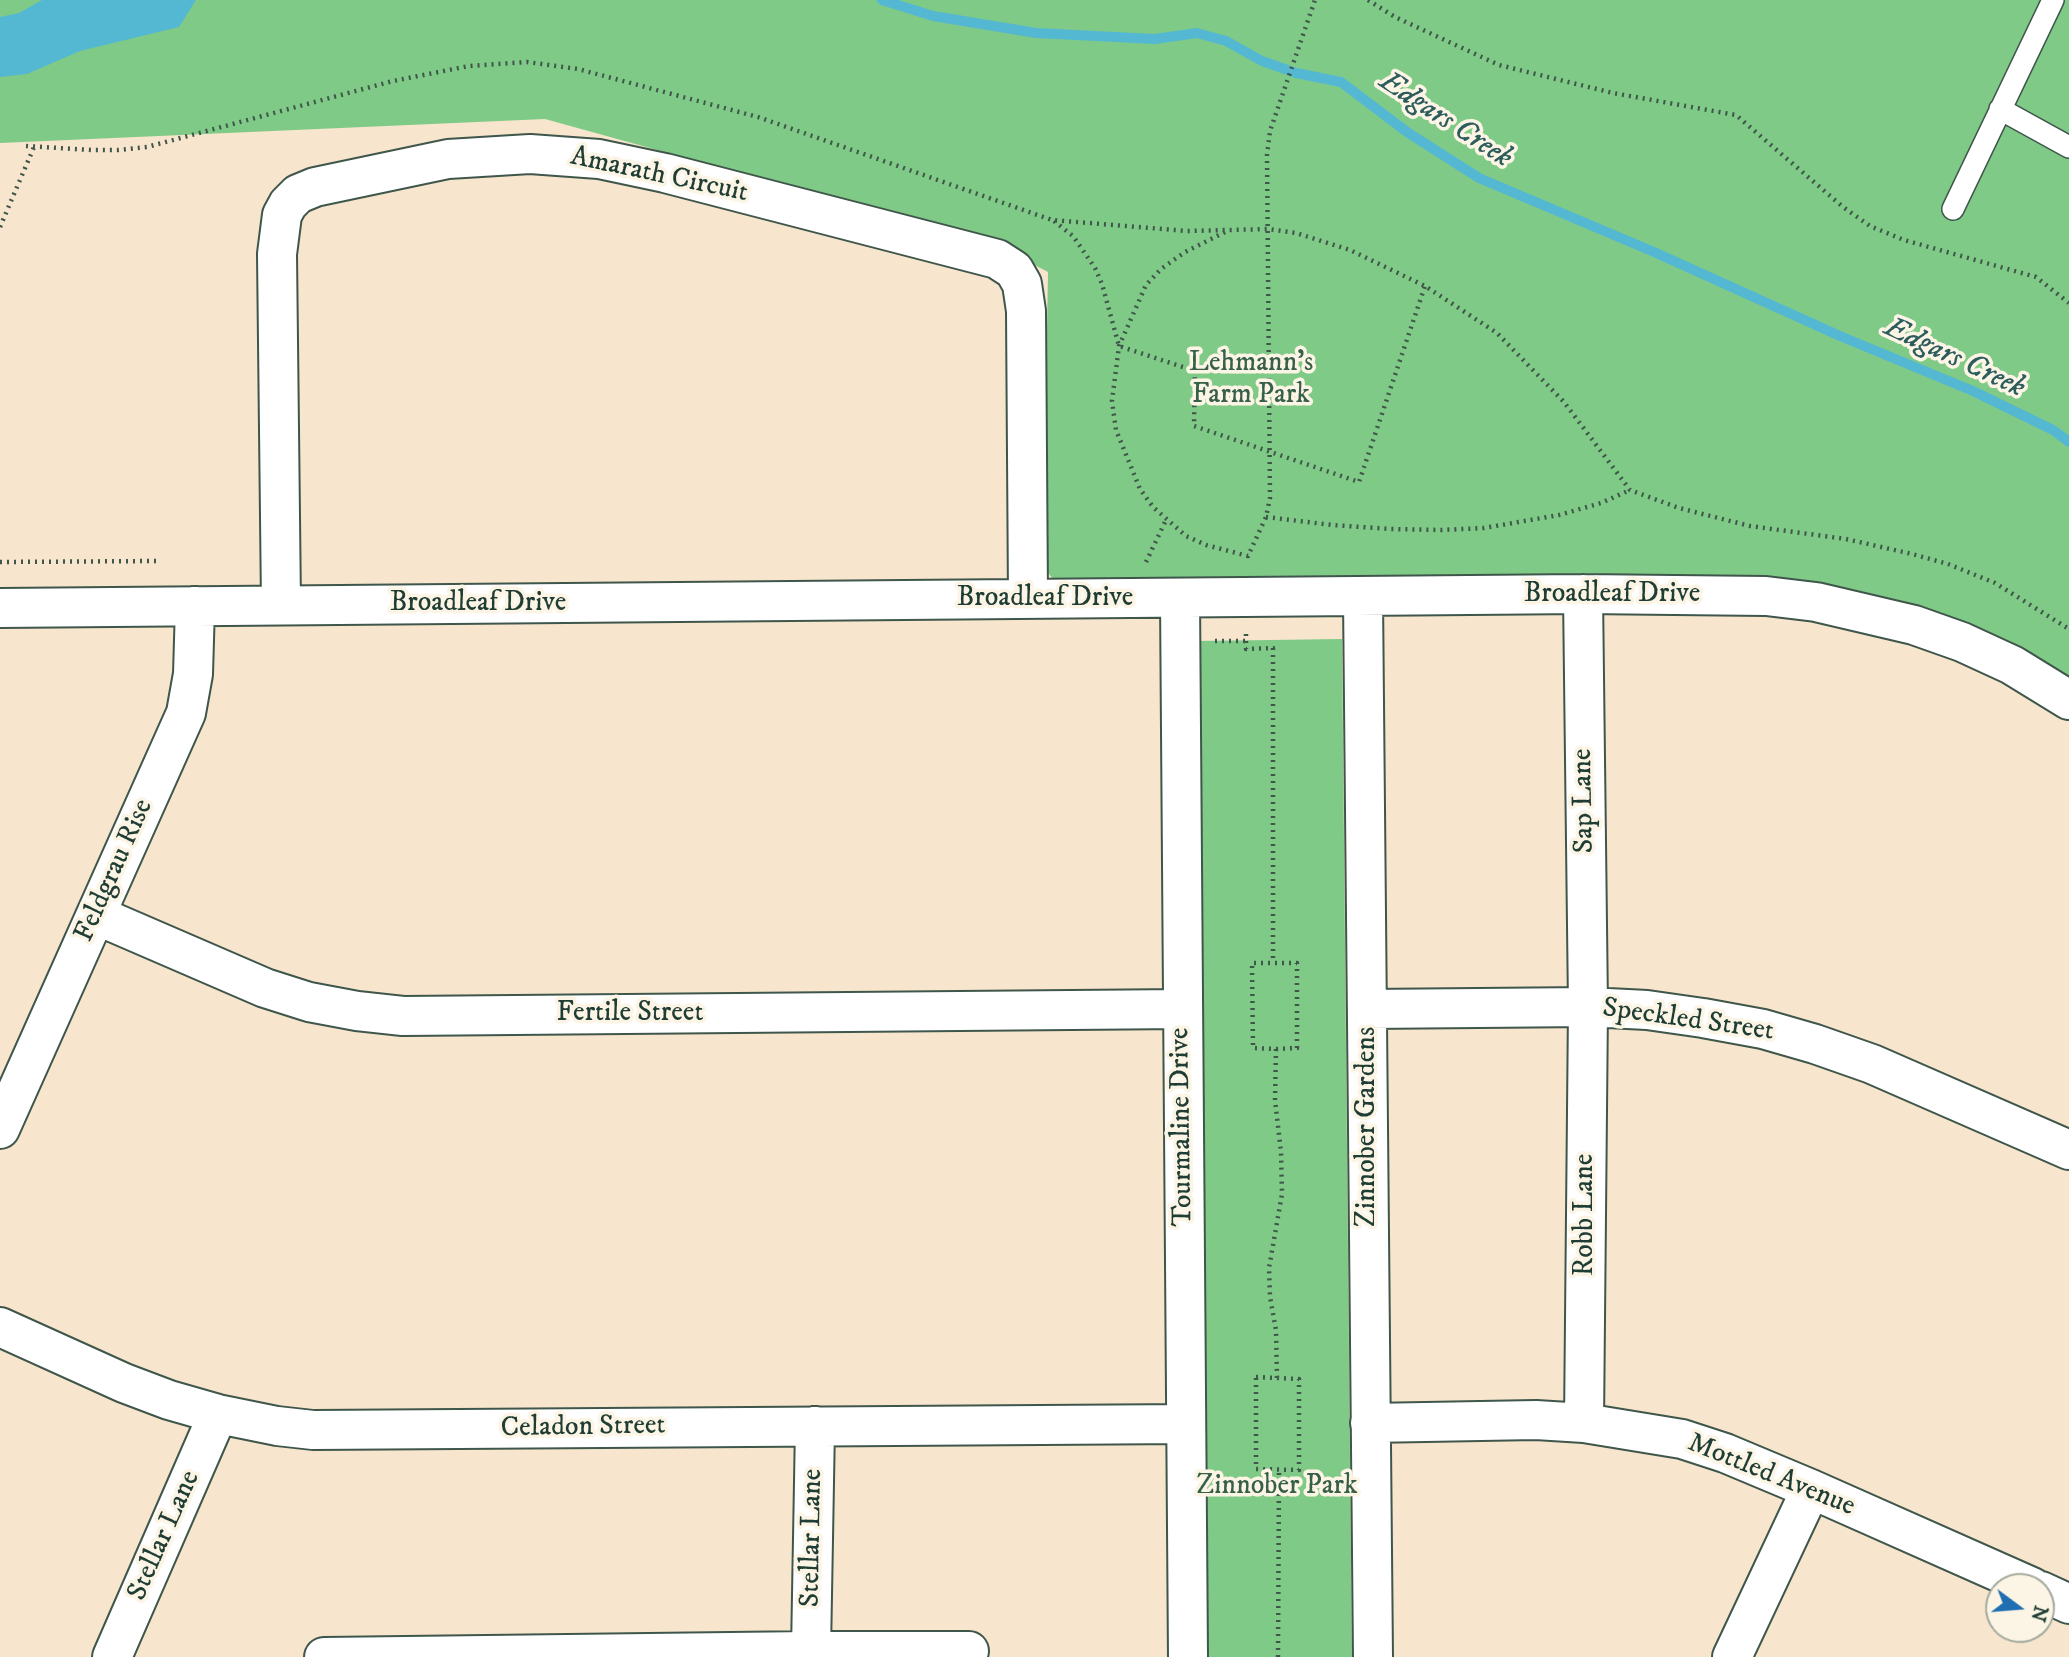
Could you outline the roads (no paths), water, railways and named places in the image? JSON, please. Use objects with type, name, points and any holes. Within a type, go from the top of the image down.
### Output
[{"type":"street","name":"Amarath Circuit","points":[[281,604],[278,254],[282,215],[288,204],[298,194],[316,187],[448,159],[530,154],[599,159],[666,173],[997,259],[1014,270],[1022,284],[1026,311],[1028,598]]},
{"type":"street","name":"Broadleaf Drive","points":[[0,608],[1583,594],[1766,596],[1867,612],[1914,625],[1962,642],[2012,665],[2069,700]]},
{"type":"street","name":"Sap Lane","points":[[1583,594],[1588,1007]]},
{"type":"street","name":"Zinnober Gardens","points":[[1363,597],[1373,1657]]},
{"type":"street","name":"Tourmaline Drive","points":[[1180,598],[1188,1657]]},
{"type":"street","name":"Feldgrau Rise","points":[[0,1129],[186,713],[193,674],[195,606]]},
{"type":"street","name":"Fertile Street","points":[[96,915],[265,988],[321,1004],[403,1016],[1182,1009]]},
{"type":"street","name":"Speckled Street","points":[[1368,1009],[1588,1007],[1647,1010],[1763,1029],[1871,1064],[2069,1150]]},
{"type":"street","name":"Robb Lane","points":[[1584,1423],[1588,1007]]},
{"type":"street","name":"Celadon Street","points":[[0,1327],[124,1383],[169,1400],[218,1414],[313,1430],[1186,1424]]},
{"type":"street","name":"Stellar Lane","points":[[112,1657],[218,1414]]},
{"type":"street","name":"Mottled Avenue","points":[[1370,1423],[1536,1420],[1584,1423],[1682,1439],[1725,1453],[2004,1573]]},
{"type":"street","name":"Stellar Lane","points":[[811,1651],[815,1426]]},
{"type":"street","points":[[1732,1657],[1811,1489]]},
{"type":"street","points":[[324,1657],[969,1651]]},
{"type":"lane","points":[[1952,209],[2053,0]]},
{"type":"lane","points":[[2000,109],[2069,147]]},
{"type":"water","points":[[42,0],[196,0],[179,27],[80,51],[27,74],[0,77],[0,17],[19,13]]},
{"type":"waterway","name":"Edgars Creek","points":[[882,0],[933,16],[1036,33],[1155,39],[1197,33],[1226,41],[1262,61],[1296,73],[1341,82],[1407,132],[1479,178],[1654,252],[1840,336],[1973,391],[2053,430],[2069,442]]},
{"type":"park label","name":"Lehmann’s Farm Park","points":[[1251,380]]},
{"type":"park label","name":"Zinnober Park","points":[[1277,1487]]}]
